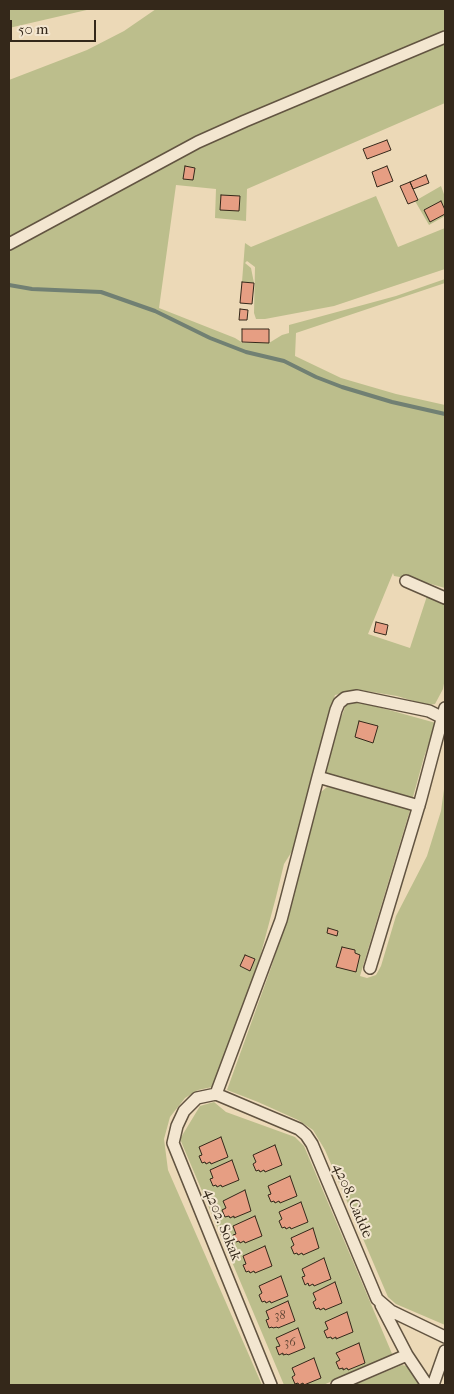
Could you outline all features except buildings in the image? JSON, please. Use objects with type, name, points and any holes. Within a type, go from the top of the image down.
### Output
[{"type":"street","points":[[9,244],[198,142],[445,37]]},
{"type":"street","points":[[406,581],[445,598]]},
{"type":"street","points":[[216,1094],[281,920],[336,710],[339,703],[345,698],[357,696],[429,710],[444,715],[419,806],[370,968]]},
{"type":"street","points":[[318,777],[419,806]]},
{"type":"street","name":"4208. Cadde","points":[[216,1094],[299,1130],[306,1135],[312,1144],[378,1299],[391,1311],[445,1337]]},
{"type":"street","name":"4202. Sokak","points":[[216,1094],[197,1098],[184,1111],[177,1126],[173,1143],[271,1385]]},
{"type":"street","points":[[378,1299],[407,1355],[426,1385]]},
{"type":"street","points":[[433,1385],[445,1351]]},
{"type":"street","points":[[337,1385],[407,1355]]},
{"type":"green space","points":[[9,9],[91,9],[9,28]]},
{"type":"green space","points":[[156,9],[445,9],[445,30],[411,49],[230,123],[9,241],[9,80],[87,50],[124,31]]},
{"type":"green space","points":[[445,43],[445,103],[247,189],[246,221],[215,218],[216,189],[176,185],[159,308],[235,338],[243,343],[269,343],[289,333],[289,325],[396,296],[445,279],[445,283],[296,333],[295,356],[341,378],[396,394],[445,405],[445,588],[394,576],[393,573],[368,634],[410,648],[427,596],[437,599],[445,604],[445,678],[443,689],[435,704],[427,705],[397,696],[360,690],[335,695],[324,729],[311,788],[294,848],[284,864],[255,976],[212,1087],[198,1090],[185,1098],[170,1117],[164,1139],[168,1170],[262,1385],[9,1385],[9,251],[179,159],[251,123]]},
{"type":"green space","points":[[441,186],[445,197],[445,216],[429,225],[415,201]]},
{"type":"green space","points":[[376,196],[398,247],[445,228],[445,269],[334,306],[256,319],[254,313],[255,267],[247,261],[245,263],[251,268],[254,283],[242,282],[245,243],[251,247]]},
{"type":"green space","points":[[353,700],[436,723],[413,797],[401,796],[323,772],[346,705]]},
{"type":"green space","points":[[445,782],[445,1325],[396,1304],[388,1297],[325,1150],[313,1130],[298,1120],[227,1090],[288,915],[313,816],[321,792],[327,787],[341,789],[410,810],[360,976],[367,978],[376,975],[381,966],[396,916],[427,856],[441,811]]},
{"type":"green space","points":[[214,1102],[226,1112],[295,1137],[304,1146],[393,1356],[323,1385],[284,1385],[180,1139],[200,1106]]},
{"type":"green space","points":[[402,1365],[407,1366],[419,1385],[354,1385]]},
{"type":"waterway","points":[[9,285],[32,289],[101,292],[155,311],[210,338],[246,352],[284,361],[316,377],[342,387],[392,402],[445,414]]}]
